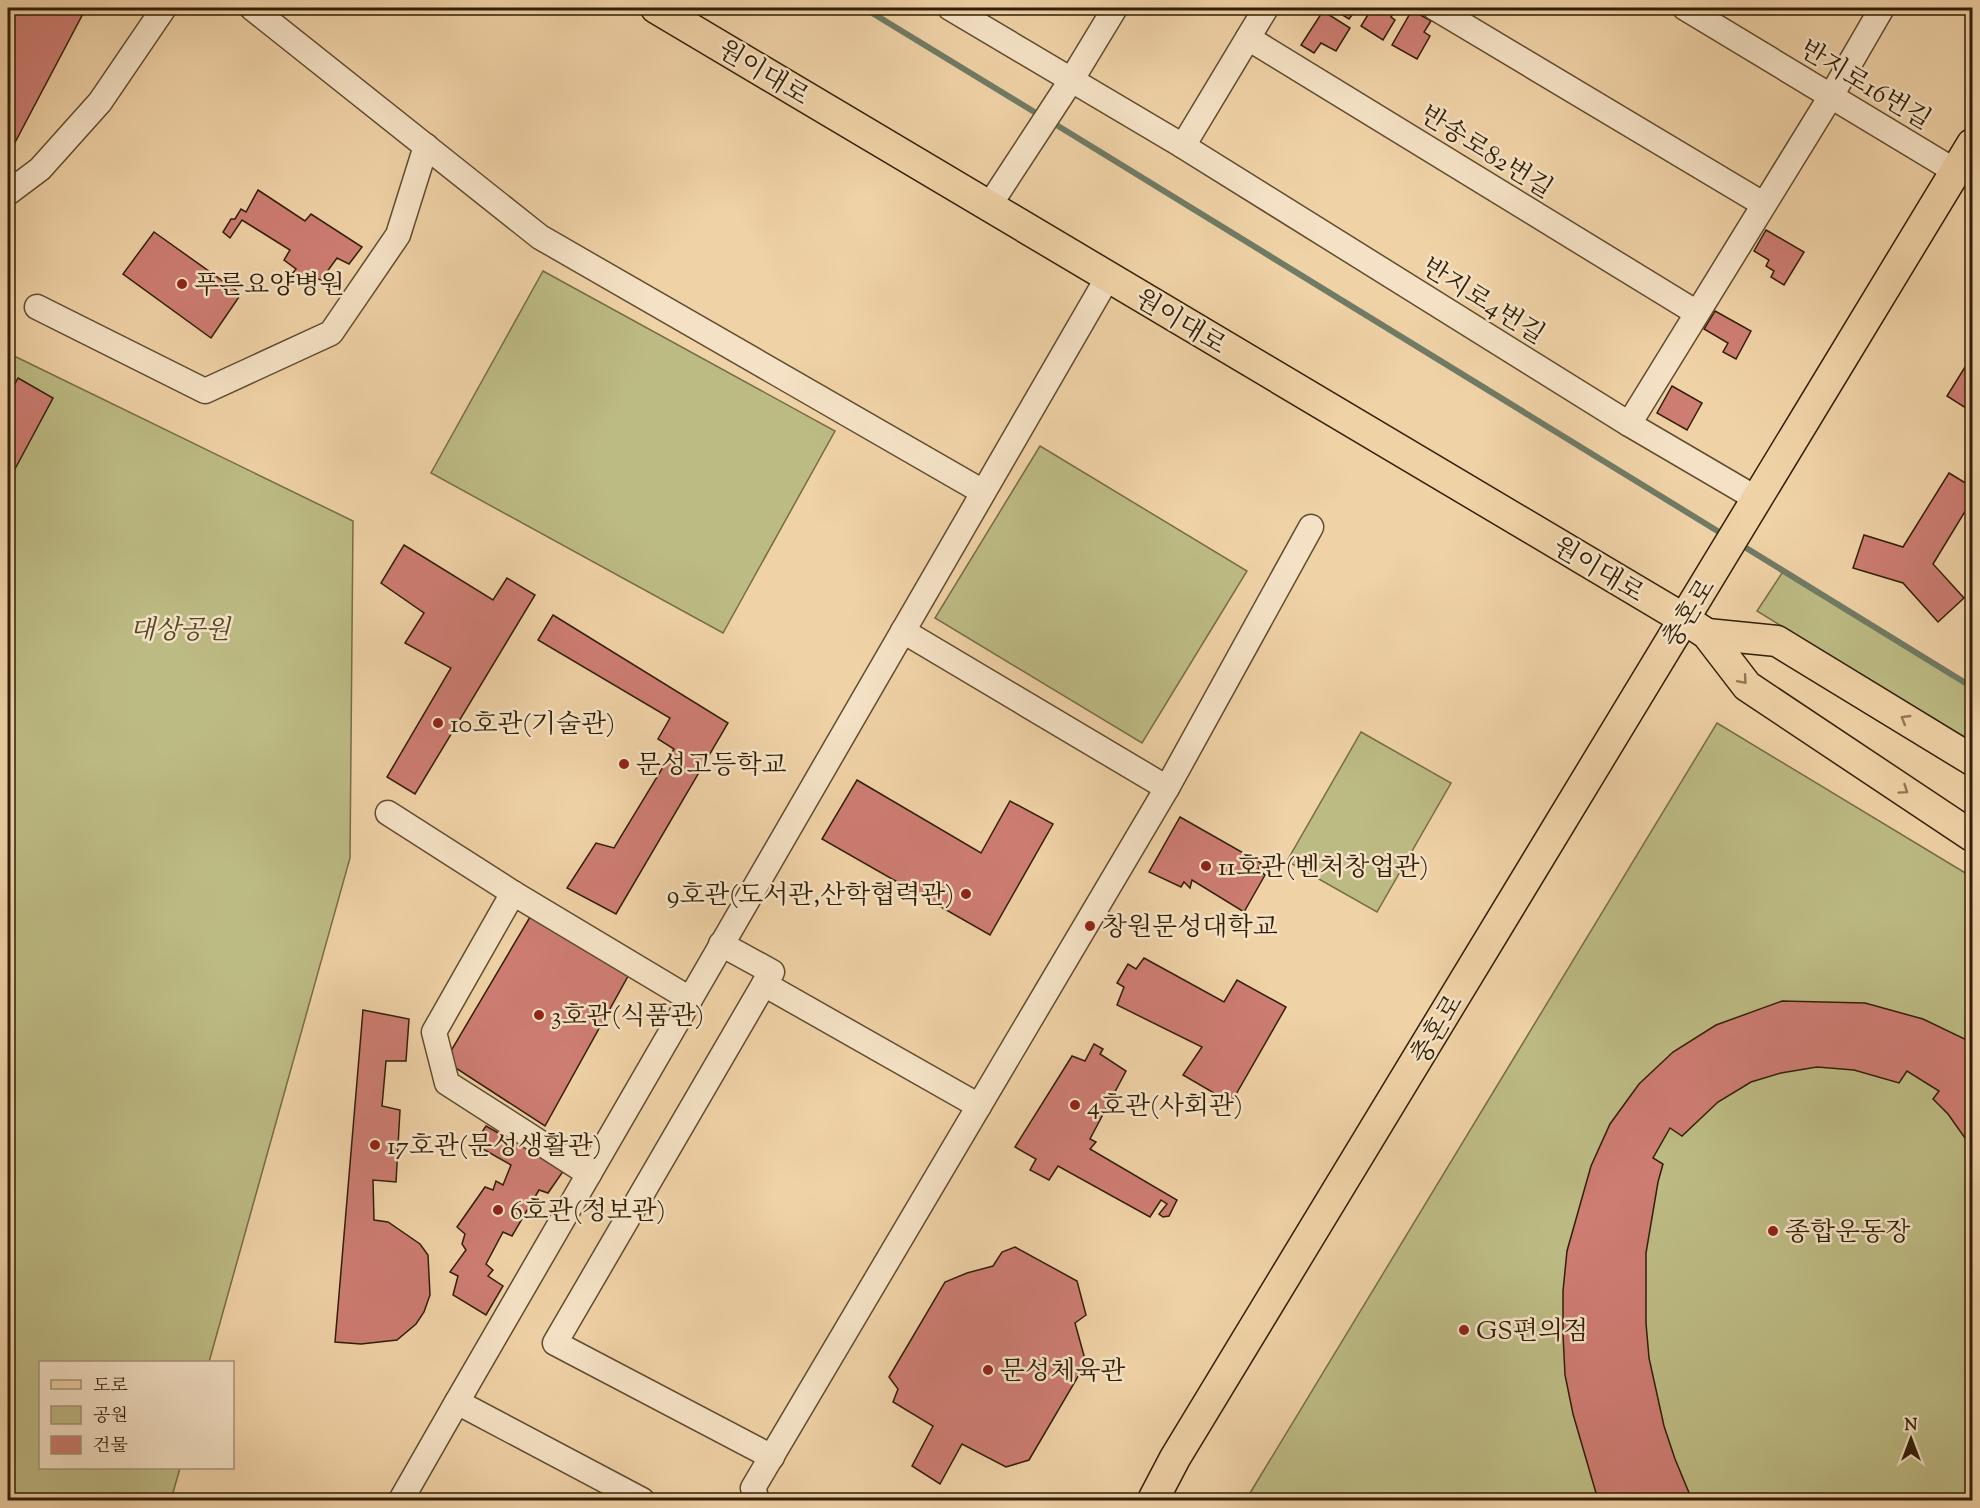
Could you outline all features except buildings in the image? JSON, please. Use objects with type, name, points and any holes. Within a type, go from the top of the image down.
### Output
[{"type":"main road","name":"원이대로","points":[[656,8],[1695,627],[1747,686],[1972,836]]},
{"type":"main road","points":[[1754,505],[1972,144]]},
{"type":"main road","name":"충혼로","points":[[1153,1500],[1175,1458],[1695,627],[1722,559],[1754,505]]},
{"type":"main road","name":"원이대로","points":[[1695,627],[1777,640],[1972,760]]},
{"type":"street","points":[[8,193],[40,170],[100,102],[164,8]]},
{"type":"street","points":[[252,8],[540,237],[983,492]]},
{"type":"street","points":[[989,206],[1072,79],[1115,8]]},
{"type":"street","points":[[1183,146],[1266,8]]},
{"type":"street","points":[[1435,8],[1763,204]]},
{"type":"street","name":"반지로16번길","points":[[1685,8],[1955,171]]},
{"type":"street","points":[[1629,424],[1831,96],[1882,8]]},
{"type":"street","name":"반지로4번길","points":[[959,10],[1183,146],[1629,424],[1754,505]]},
{"type":"street","name":"반송로82번길","points":[[1248,38],[1696,313]]},
{"type":"street","points":[[37,307],[205,392],[332,333],[398,236],[426,146]]},
{"type":"street","points":[[401,1500],[1108,277]]},
{"type":"street","points":[[755,1494],[772,1457],[1167,788],[1311,527]]},
{"type":"street","points":[[903,631],[1167,788]]},
{"type":"street","points":[[388,813],[513,893],[690,999]]},
{"type":"street","points":[[513,893],[434,1032],[447,1083],[589,1174]]},
{"type":"street","points":[[721,944],[772,972],[555,1343],[772,1457]]},
{"type":"street","points":[[764,984],[979,1106]]},
{"type":"street","points":[[457,1402],[642,1500]]},
{"type":"green space","points":[[543,271],[835,431],[723,633],[431,473]]},
{"type":"green space","name":"대상공원","points":[[8,353],[353,521],[350,858],[209,1361],[39,1361],[39,1469],[180,1469],[171,1500],[8,1500]]},
{"type":"green space","points":[[1040,446],[1247,571],[1142,743],[935,618]]},
{"type":"green space","points":[[1784,570],[1972,685],[1972,742],[1757,611]]},
{"type":"green space","points":[[1717,723],[1972,877],[1972,1500],[1252,1500],[1247,1498]]},
{"type":"green space","points":[[1361,732],[1451,783],[1377,912],[1287,861]]},
{"type":"waterway","points":[[864,8],[1041,116]]},
{"type":"waterway","points":[[1050,121],[1724,535]]},
{"type":"waterway","points":[[1738,543],[1972,687]]},
{"type":"place","name":"푸른요양병원","points":[[182,284]]},
{"type":"place","name":"10호관(기술관)","points":[[438,723]]},
{"type":"place","name":"문성고등학교","points":[[624,764]]},
{"type":"place","name":"11호관(벤처창업관)","points":[[1206,866]]},
{"type":"place","name":"9호관(도서관,산학협력관)","points":[[966,894]]},
{"type":"place","name":"창원문성대학교","points":[[1090,926]]},
{"type":"place","name":"3호관(식품관)","points":[[539,1015]]},
{"type":"place","name":"4호관(사회관)","points":[[1075,1105]]},
{"type":"place","name":"17호관(문성생활관)","points":[[375,1145]]},
{"type":"place","name":"6호관(정보관)","points":[[498,1210]]},
{"type":"place","name":"종합운동장","points":[[1773,1231]]},
{"type":"place","name":"GS편의점","points":[[1464,1330]]},
{"type":"place","name":"문성체육관","points":[[988,1370]]}]
